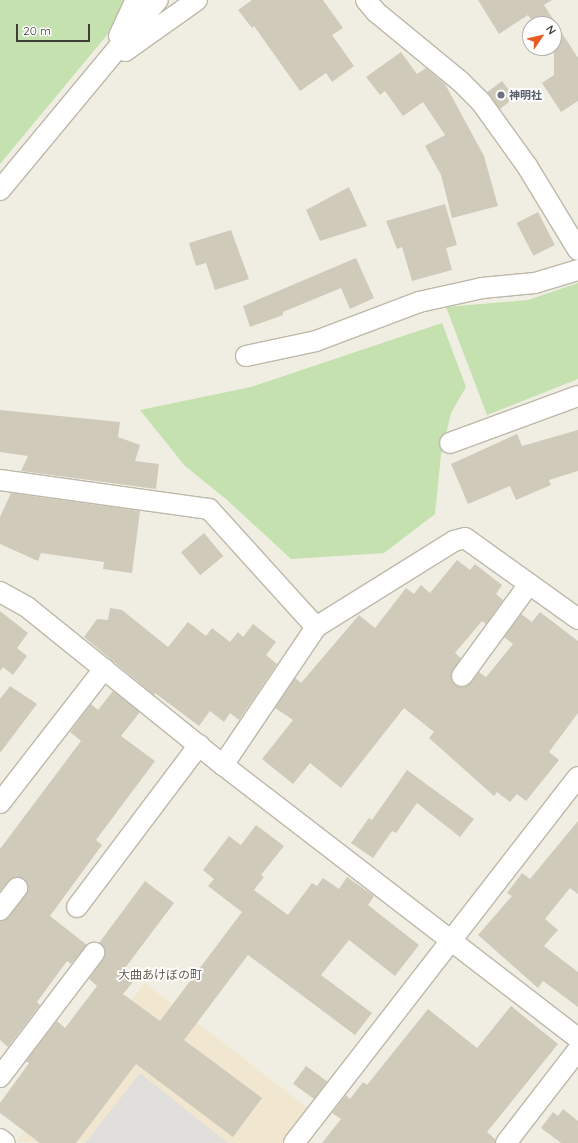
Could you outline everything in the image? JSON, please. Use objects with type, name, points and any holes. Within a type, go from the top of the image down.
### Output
[{"type":"street","points":[[105,65],[136,0]]},
{"type":"street","points":[[0,190],[158,0]]},
{"type":"street","points":[[105,65],[197,0]]},
{"type":"street","points":[[366,0],[376,12],[460,81],[481,102],[527,166],[578,250]]},
{"type":"street","points":[[246,356],[316,341],[419,302],[482,288],[535,283],[578,270]]},
{"type":"street","points":[[450,443],[578,396]]},
{"type":"street","points":[[0,480],[209,509],[316,627]]},
{"type":"street","points":[[223,765],[316,627],[454,541],[465,538],[578,619]]},
{"type":"street","points":[[462,676],[529,584]]},
{"type":"street","points":[[0,592],[27,607],[223,765],[449,941],[578,1038]]},
{"type":"street","points":[[0,804],[104,669]]},
{"type":"street","points":[[77,907],[199,745]]},
{"type":"street","points":[[294,1143],[449,941],[578,777]]},
{"type":"street","points":[[0,910],[16,888]]},
{"type":"street","points":[[0,1077],[94,953]]},
{"type":"street","points":[[506,1143],[578,1050]]},
{"type":"street","points":[[0,1139],[5,1143]]},
{"type":"shaded area","points":[[145,983],[308,1108],[281,1143],[16,1142]]},
{"type":"shaded area","points":[[140,1073],[228,1143],[85,1143]]},
{"type":"green space","points":[[0,0],[136,0],[0,164]]},
{"type":"green space","points":[[578,283],[578,379],[487,415],[446,307],[528,300]]},
{"type":"green space","points":[[442,323],[466,387],[451,413],[441,455],[435,514],[384,553],[291,559],[226,499],[185,466],[140,410],[251,387]]},
{"type":"building","points":[[252,0],[323,0],[343,28],[332,35],[354,66],[332,82],[326,73],[300,91],[254,26],[252,28],[238,10]]},
{"type":"building","points":[[478,0],[552,0],[544,5],[551,16],[522,16],[522,19],[499,34]]},
{"type":"building","points":[[562,33],[578,58],[578,101],[561,112],[542,83],[554,75],[554,56],[562,56]]},
{"type":"building","points":[[401,52],[417,74],[426,68],[445,84],[484,156],[498,206],[452,218],[441,175],[425,146],[445,135],[423,102],[403,116],[385,91],[380,95],[366,77]]},
{"type":"building","name":"神明社","points":[[502,81],[515,98],[499,109],[487,92]]},
{"type":"building","points":[[349,187],[367,226],[320,241],[306,210]]},
{"type":"building","points":[[445,204],[457,245],[446,248],[452,270],[412,281],[402,247],[397,249],[386,221]]},
{"type":"building","points":[[538,212],[555,245],[533,256],[517,223]]},
{"type":"building","points":[[231,230],[249,279],[215,290],[206,263],[196,266],[189,243]]},
{"type":"building","points":[[356,258],[374,298],[350,309],[341,288],[283,312],[283,315],[250,327],[243,306]]},
{"type":"building","points":[[0,410],[120,422],[118,437],[140,445],[135,461],[159,464],[156,489],[21,471],[28,456],[0,452]]},
{"type":"building","points":[[578,430],[578,471],[549,480],[551,485],[516,500],[510,486],[468,504],[451,464],[517,434],[522,446]]},
{"type":"building","points":[[11,493],[140,511],[132,573],[103,569],[104,562],[41,553],[38,561],[0,544],[0,517]]},
{"type":"building","points":[[204,533],[223,556],[200,575],[181,552]]},
{"type":"building","points":[[457,560],[470,570],[475,564],[502,585],[496,594],[503,600],[486,624],[482,621],[455,653],[461,658],[451,674],[456,685],[467,686],[479,672],[486,677],[513,644],[504,637],[521,614],[532,622],[540,612],[578,641],[578,713],[549,752],[559,760],[526,801],[517,794],[510,802],[497,792],[494,796],[429,738],[434,732],[404,708],[341,788],[310,763],[293,784],[262,759],[293,720],[275,708],[295,678],[301,683],[359,615],[375,628],[406,588],[414,594],[421,585],[430,593]]},
{"type":"building","points":[[110,608],[122,610],[168,647],[188,622],[206,636],[212,628],[230,642],[238,632],[243,637],[253,624],[276,642],[266,655],[277,664],[239,720],[230,713],[224,722],[210,711],[199,726],[155,693],[154,695],[84,637],[97,619],[108,620]]},
{"type":"building","points":[[0,611],[28,633],[17,648],[27,656],[13,675],[3,667],[0,671]]},
{"type":"building","points":[[10,686],[37,704],[0,753],[0,699]]},
{"type":"building","points":[[113,691],[140,712],[121,736],[155,761],[96,840],[102,845],[50,916],[87,945],[71,964],[67,961],[37,1002],[40,1005],[8,1047],[0,1040],[0,921],[9,917],[28,889],[24,879],[18,877],[8,881],[0,891],[0,849],[81,741],[70,732],[91,704],[98,710]]},
{"type":"building","points":[[407,770],[474,819],[460,837],[417,803],[396,833],[392,831],[373,858],[351,843],[369,818],[372,820]]},
{"type":"building","points":[[578,821],[578,894],[570,888],[545,919],[558,930],[544,946],[578,972],[578,1007],[543,981],[538,988],[478,935],[512,896],[507,893],[522,873],[530,879]]},
{"type":"building","points":[[256,825],[284,846],[261,875],[264,877],[254,890],[288,915],[312,883],[317,886],[323,878],[339,889],[347,877],[374,896],[368,905],[419,945],[395,976],[349,940],[321,975],[372,1013],[355,1035],[248,955],[184,1040],[262,1098],[233,1137],[136,1064],[76,1143],[40,1143],[0,1113],[0,1103],[29,1063],[26,1061],[57,1021],[65,1028],[97,986],[89,979],[105,955],[104,948],[99,943],[145,881],[174,903],[122,972],[133,982],[123,994],[160,1021],[242,912],[208,886],[214,879],[203,870],[229,836],[241,845]]},
{"type":"building","points":[[511,1006],[558,1044],[487,1132],[495,1139],[495,1143],[322,1143],[341,1119],[332,1113],[346,1095],[350,1099],[363,1082],[367,1085],[428,1009],[477,1048]]},
{"type":"building","points":[[306,1066],[327,1081],[314,1099],[293,1084]]},
{"type":"building","points":[[563,1109],[578,1121],[578,1143],[561,1143],[541,1128],[553,1112],[558,1116]]},
{"type":"place","name":"神明社","points":[[501,95]]},
{"type":"district","name":"大曲あけぼの町","points":[[160,975]]}]
